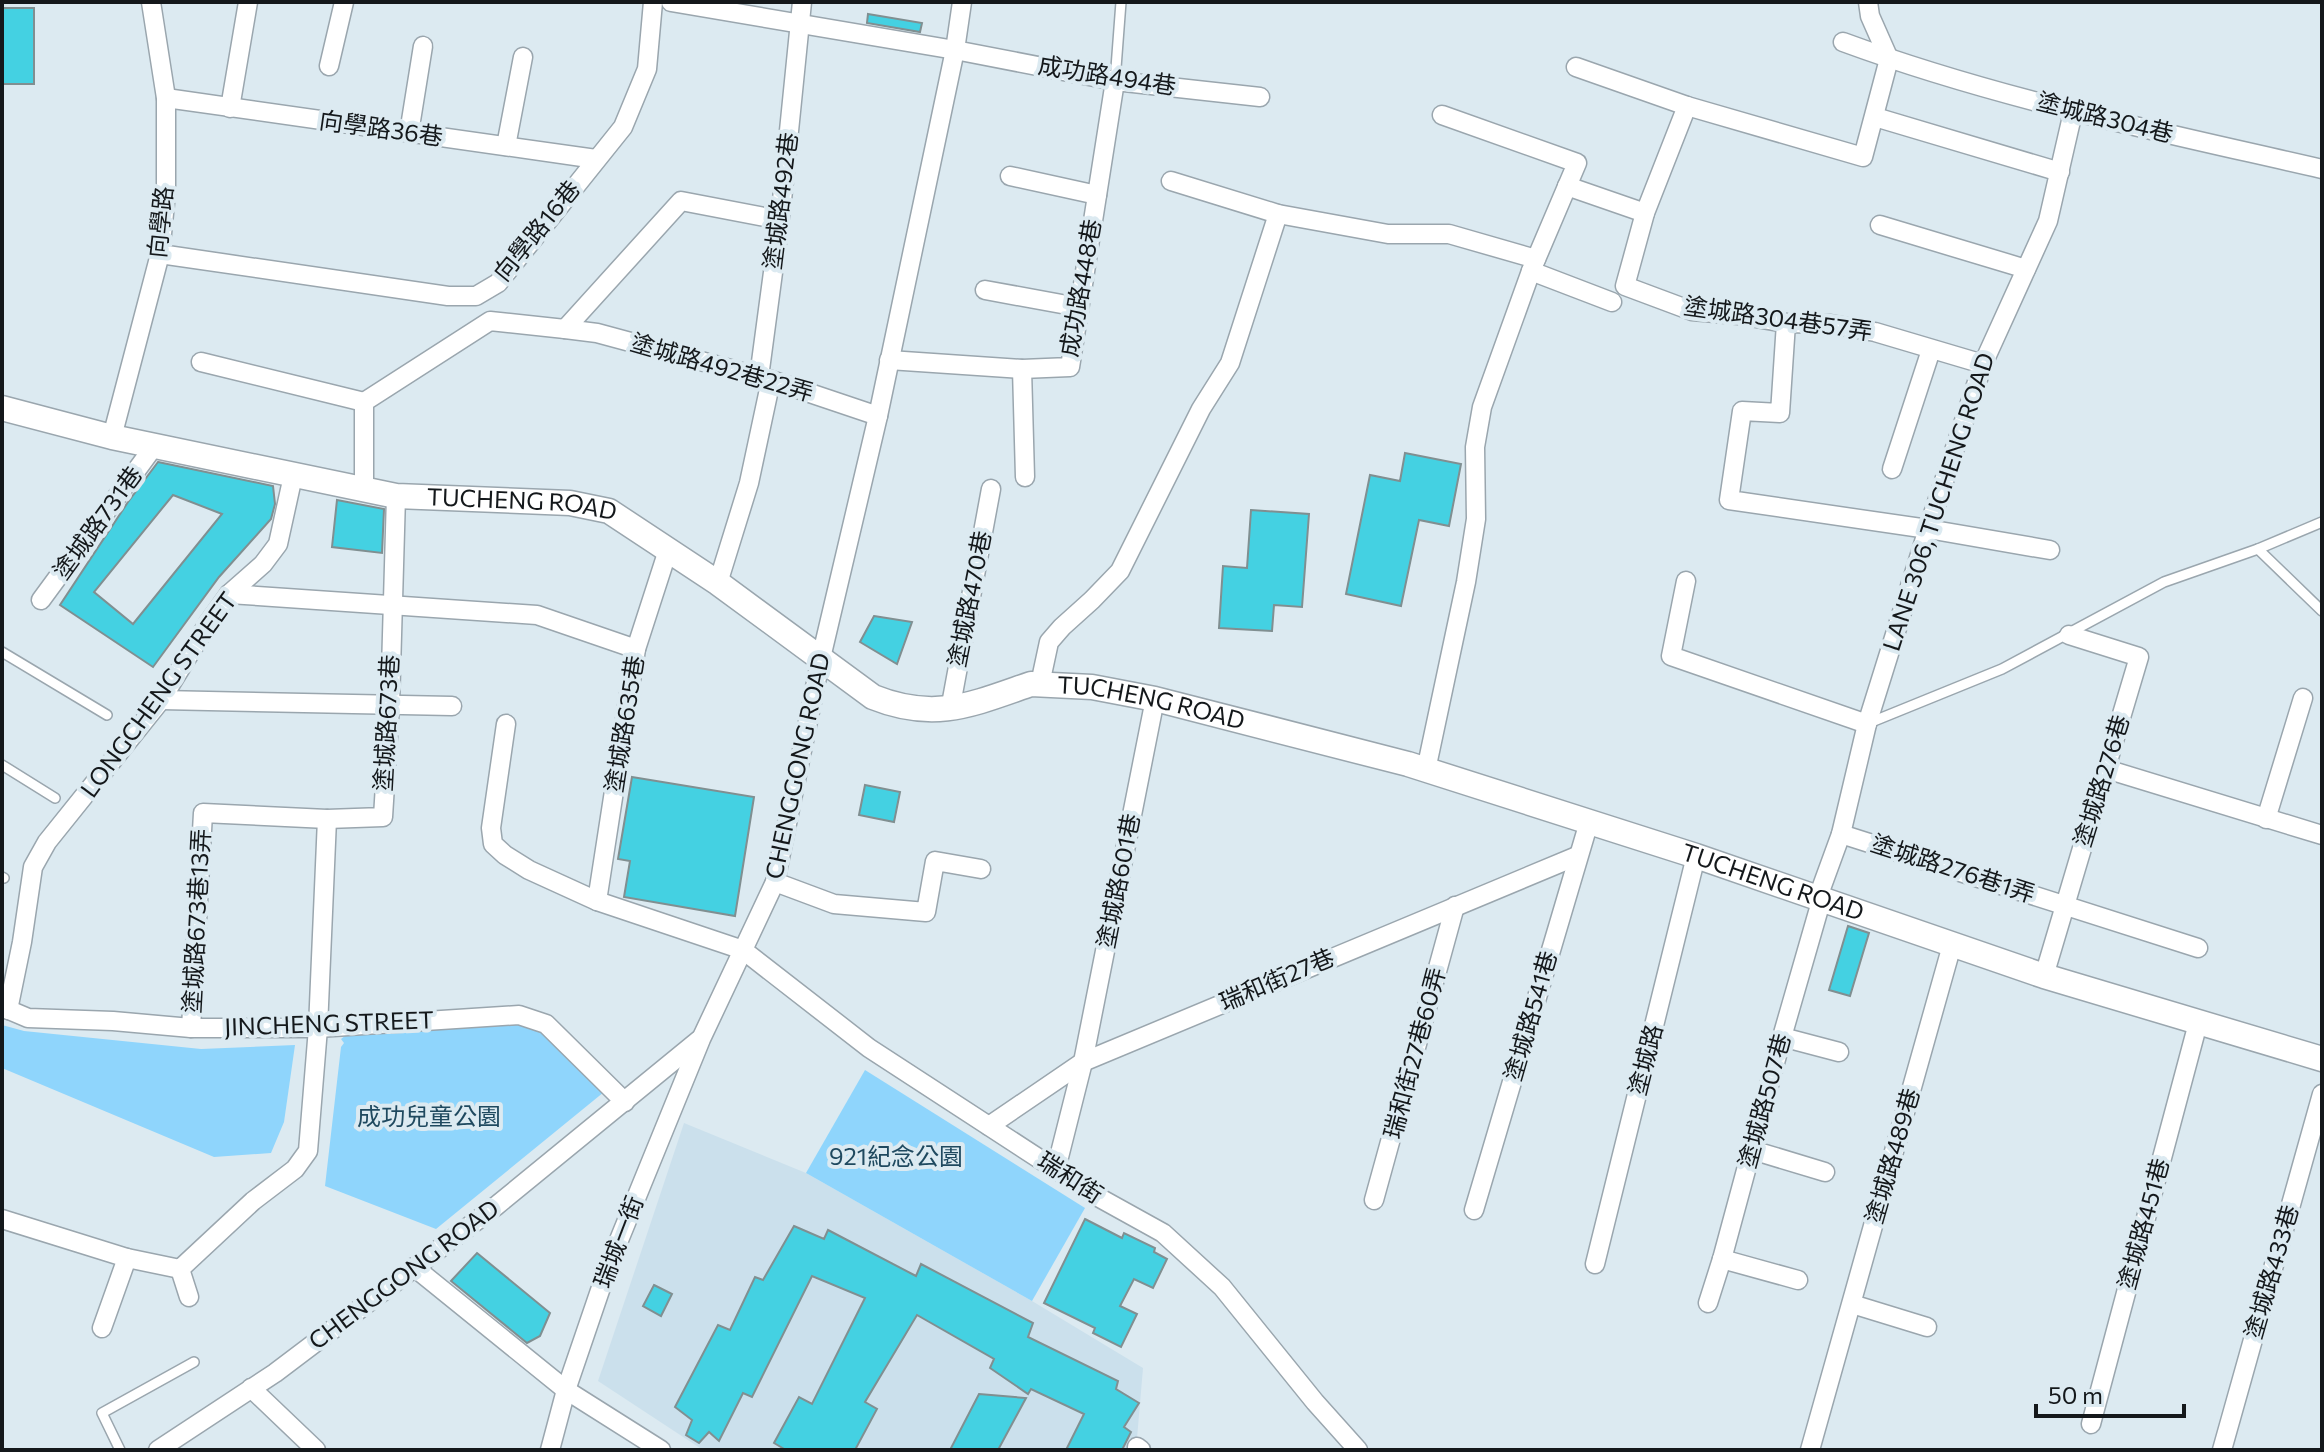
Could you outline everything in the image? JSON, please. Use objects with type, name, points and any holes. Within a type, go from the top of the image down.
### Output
[{"type":"street","name":"向學路","points":[[112,437],[160,254],[166,193],[166,98],[151,2]]},
{"type":"street","points":[[230,108],[248,2]]},
{"type":"street","points":[[329,66],[344,2]]},
{"type":"street","name":"向學路16巷","points":[[160,254],[448,296],[476,296],[498,283],[623,127],[647,69],[653,2]]},
{"type":"street","name":"成功路494巷","points":[[671,2],[955,50],[1115,81],[1260,97]]},
{"type":"street","name":"塗城路492巷","points":[[718,583],[749,483],[765,379],[802,2]]},
{"type":"street","name":"CHENGGONG ROAD","points":[[158,1450],[288,1363],[508,1196],[701,1039],[775,882],[821,658],[878,416],[955,50],[962,2]]},
{"type":"street","points":[[1576,67],[1687,106],[1863,157],[1889,59],[1870,16],[1868,2]]},
{"type":"street","name":"塗城路304巷","points":[[1843,42],[1889,59],[2073,112],[2322,169]]},
{"type":"street","points":[[409,133],[423,46]]},
{"type":"street","points":[[506,146],[523,57]]},
{"type":"street","name":"成功路448巷","points":[[889,360],[1022,369],[1070,367],[1115,81]]},
{"type":"street","name":"向學路36巷","points":[[166,98],[596,159]]},
{"type":"street","name":"塗城路304巷57弄","points":[[1687,106],[1645,213],[1625,286],[1692,311],[1786,323],[1830,324],[1875,332],[1983,364]]},
{"type":"street","name":"LANE 306, TUCHENG ROAD","points":[[1820,897],[1841,834],[1867,724],[1928,529],[1983,364],[2048,221],[2073,112]]},
{"type":"street","points":[[1426,770],[1474,535],[1475,447],[1482,407],[1533,265],[1577,163],[1442,115]]},
{"type":"street","points":[[1875,117],[2060,172]]},
{"type":"street","points":[[1010,176],[1097,195]]},
{"type":"street","points":[[1171,181],[1278,214],[1388,234],[1449,234],[1533,265],[1612,302]]},
{"type":"street","points":[[1567,186],[1645,213]]},
{"type":"street","points":[[565,329],[681,201],[780,220]]},
{"type":"street","points":[[1040,684],[1049,642],[1120,571],[1201,409],[1230,363],[1278,214]]},
{"type":"street","points":[[1880,225],[2026,269]]},
{"type":"street","points":[[985,290],[1078,307]]},
{"type":"street","name":"塗城路492巷22弄","points":[[364,402],[490,321],[597,333],[765,379],[878,416]]},
{"type":"street","points":[[1786,323],[1780,413],[1742,411],[1729,500],[2050,550]]},
{"type":"street","points":[[1892,469],[1931,350]]},
{"type":"street","points":[[201,362],[364,402],[364,489]]},
{"type":"street","points":[[1022,369],[1025,477]]},
{"type":"street","name":"TUCHENG ROAD","points":[[2,408],[112,437],[396,496],[570,503],[609,511],[718,583],[873,697],[900,706],[950,710],[1031,684],[1092,687],[1155,699],[1426,770],[1820,897],[2044,976],[2322,1059]]},
{"type":"street","name":"塗城路731巷","points":[[41,600],[155,445]]},
{"type":"street","name":"LONGCHENG STREET","points":[[5,1008],[22,942],[33,867],[47,842],[161,700],[229,594],[263,564],[278,544],[293,476]]},
{"type":"street","name":"塗城路470巷","points":[[950,710],[991,489]]},
{"type":"street","name":"塗城路673巷","points":[[203,813],[327,819],[383,817],[390,705],[396,496]]},
{"type":"street","name":"塗城路635巷","points":[[597,901],[636,649],[668,550]]},
{"type":"street","points":[[1686,581],[1671,656],[1867,724]]},
{"type":"street","points":[[229,594],[537,615],[636,649]]},
{"type":"street","name":"塗城路276巷","points":[[2044,976],[2139,657],[2069,635]]},
{"type":"street","points":[[2266,819],[2303,698]]},
{"type":"street","name":"塗城路601巷","points":[[1056,1169],[1083,1062],[1155,699]]},
{"type":"street","points":[[161,700],[452,706]]},
{"type":"street","name":"瑞和街","points":[[506,724],[491,828],[493,844],[505,855],[529,870],[597,901],[743,950],[869,1048],[1098,1197],[1163,1233],[1222,1287],[1358,1450]]},
{"type":"street","points":[[2106,769],[2322,835]]},
{"type":"street","name":"塗城路673巷13弄","points":[[191,1028],[203,813]]},
{"type":"street","points":[[180,1269],[253,1201],[295,1169],[308,1151],[318,1028],[327,819]]},
{"type":"street","name":"塗城路541巷","points":[[1474,1210],[1589,822]]},
{"type":"street","name":"塗城路276巷1弄","points":[[1841,834],[2198,948]]},
{"type":"street","name":"瑞和街27巷","points":[[989,1126],[1083,1062],[1577,856]]},
{"type":"street","name":"塗城路","points":[[1595,1264],[1696,856]]},
{"type":"street","points":[[775,882],[834,904],[926,912],[935,861],[981,869]]},
{"type":"street","name":"塗城路507巷","points":[[1708,1303],[1820,897]]},
{"type":"street","name":"瑞和街27巷60弄","points":[[1374,1200],[1455,906]]},
{"type":"street","name":"塗城路489巷","points":[[1810,1450],[1952,945]]},
{"type":"street","name":"JINCHENG STREET","points":[[5,1008],[28,1018],[191,1028],[318,1028],[519,1015],[546,1024],[625,1102]]},
{"type":"street","name":"塗城路451巷","points":[[2091,1424],[2198,1023]]},
{"type":"street","points":[[1782,1037],[1839,1052]]},
{"type":"street","name":"瑞城一街","points":[[550,1450],[566,1390],[608,1267],[701,1039]]},
{"type":"street","name":"塗城路433巷","points":[[2222,1450],[2322,1094]]},
{"type":"street","points":[[1752,1150],[1825,1172]]},
{"type":"street","points":[[2,1219],[127,1258],[180,1269]]},
{"type":"street","points":[[102,1328],[127,1258]]},
{"type":"street","points":[[1722,1259],[1798,1280]]},
{"type":"street","points":[[414,1267],[566,1390],[661,1450]]},
{"type":"street","points":[[180,1269],[189,1297]]},
{"type":"street","points":[[1852,1304],[1927,1327]]},
{"type":"street","points":[[251,1388],[316,1450]]},
{"type":"lane","points":[[1115,81],[1121,2]]},
{"type":"lane","points":[[1867,724],[2002,669],[2164,582],[2258,549],[2322,522]]},
{"type":"lane","points":[[2258,549],[2322,611]]},
{"type":"lane","points":[[2,652],[107,715]]},
{"type":"lane","points":[[2,765],[55,798]]},
{"type":"lane","points":[[120,1450],[102,1413],[194,1362]]},
{"type":"shaded area","points":[[684,1123],[806,1173],[1143,1368],[1136,1450],[703,1450],[598,1381]]},
{"type":"green space","name":"成功兒童公園","points":[[537,1021],[604,1092],[436,1229],[325,1186],[341,1047],[344,1043],[341,1039],[358,1026]]},
{"type":"green space","points":[[2,1025],[24,1031],[201,1049],[295,1045],[284,1122],[271,1153],[214,1157],[2,1068]]},
{"type":"green space","name":"921紀念公園","points":[[865,1070],[1085,1208],[1032,1301],[806,1173]]},
{"type":"building","points":[[2,8],[34,8],[34,84],[2,84]]},
{"type":"building","points":[[868,14],[922,23],[920,32],[867,23]]},
{"type":"building","points":[[1405,453],[1461,464],[1449,526],[1419,520],[1401,606],[1346,594],[1370,475],[1400,481]]},
{"type":"building","points":[[158,462],[273,486],[275,504],[271,519],[219,577],[153,667],[60,605]],"holes":[[[173,495],[222,514],[133,624],[94,592]]]},
{"type":"building","points":[[337,500],[384,509],[382,553],[332,547]]},
{"type":"building","points":[[1251,510],[1309,514],[1302,607],[1274,605],[1272,631],[1219,628],[1223,566],[1247,568]]},
{"type":"building","points":[[874,616],[912,622],[897,664],[860,642]]},
{"type":"building","points":[[632,777],[754,797],[735,916],[624,897],[630,861],[618,859]]},
{"type":"building","points":[[865,785],[900,792],[894,822],[859,815]]},
{"type":"building","points":[[1848,926],[1869,933],[1850,996],[1829,990]]},
{"type":"building","points":[[1085,1219],[1122,1238],[1124,1233],[1155,1248],[1154,1252],[1167,1259],[1153,1288],[1134,1279],[1120,1306],[1137,1314],[1121,1347],[1093,1333],[1095,1328],[1044,1303]]},
{"type":"building","points":[[794,1226],[824,1239],[828,1230],[916,1276],[921,1264],[1033,1323],[1028,1337],[1118,1381],[1116,1389],[1139,1403],[1124,1427],[1131,1432],[1122,1450],[1066,1450],[1084,1414],[1031,1389],[1028,1394],[990,1368],[994,1359],[917,1315],[865,1402],[877,1409],[855,1450],[786,1450],[774,1443],[799,1397],[812,1404],[865,1298],[812,1276],[752,1397],[743,1393],[719,1441],[709,1432],[699,1443],[686,1435],[692,1420],[675,1407],[718,1325],[730,1330],[755,1277],[763,1280]]},
{"type":"building","points":[[477,1253],[550,1313],[540,1336],[527,1343],[451,1281]]},
{"type":"building","points":[[654,1285],[672,1294],[661,1316],[643,1306]]},
{"type":"building","points":[[979,1394],[1026,1398],[998,1450],[950,1450]]}]
